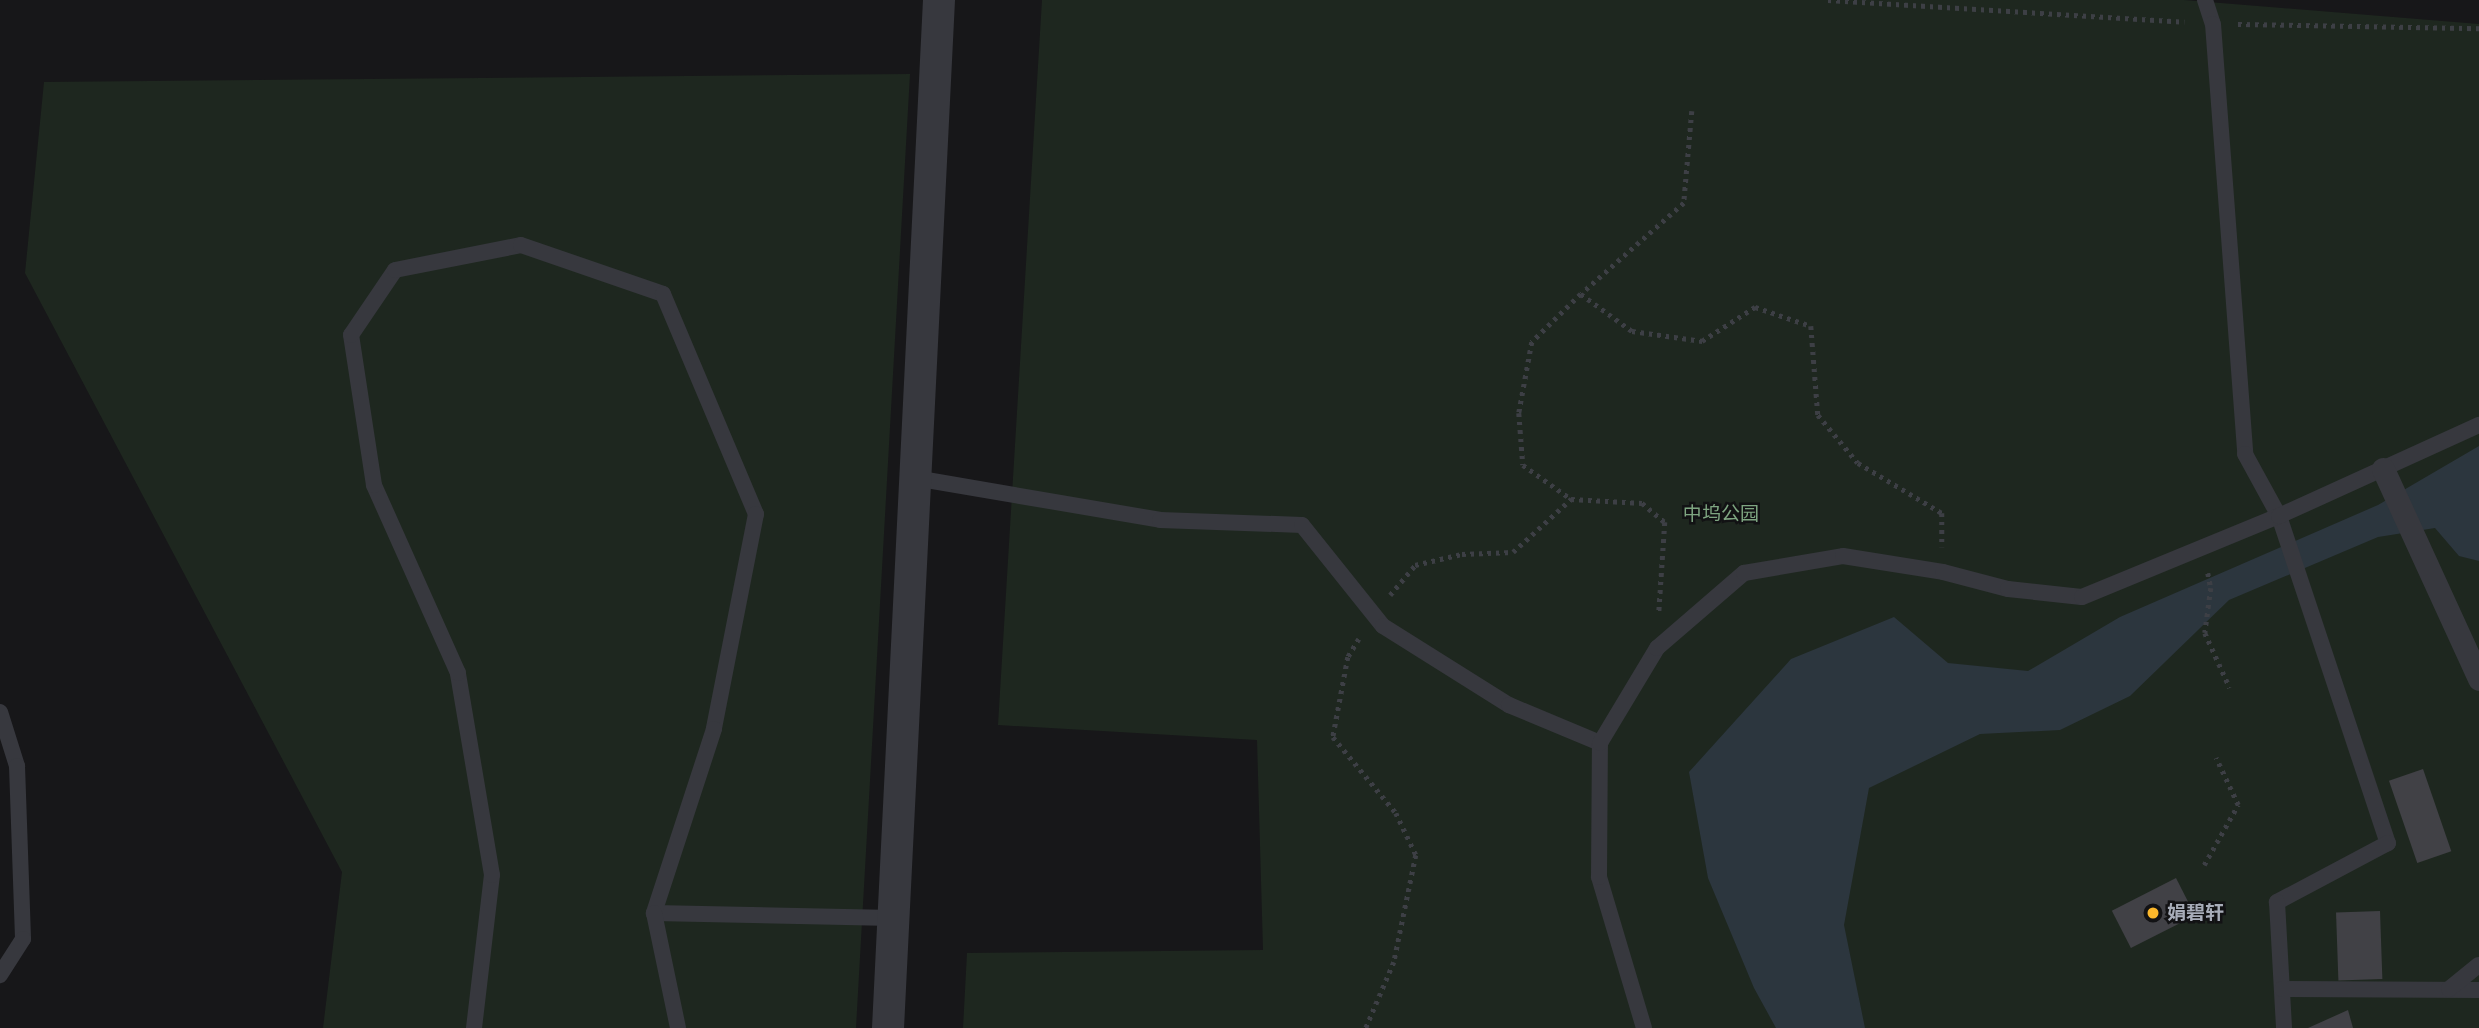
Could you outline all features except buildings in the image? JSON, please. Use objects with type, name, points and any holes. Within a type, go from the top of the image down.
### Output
[{"type":"street","points":[[888,1028],[939,0]]},
{"type":"street","points":[[2383,469],[2479,679]]},
{"type":"lane","points":[[2205,0],[2213,24],[2245,454],[2279,516],[2388,844],[2277,902],[2284,1028]]},
{"type":"lane","points":[[474,1028],[492,876],[458,674],[374,485],[351,335],[395,270],[522,245],[663,294],[756,514],[714,729],[654,913],[678,1028]]},
{"type":"lane","points":[[1644,1028],[1599,877],[1600,743],[1657,648],[1744,573],[1843,556],[1943,572],[2008,589],[2082,597],[2279,516],[2479,425]]},
{"type":"lane","points":[[915,478],[1160,520],[1302,525],[1383,626],[1509,705],[1600,743]]},
{"type":"lane","points":[[0,712],[17,766],[23,939],[0,975]]},
{"type":"lane","points":[[654,913],[893,918]]},
{"type":"lane","points":[[2449,989],[2479,965]]},
{"type":"lane","points":[[2282,989],[2479,990]]},
{"type":"path","points":[[1828,0],[2213,24],[2479,28]]},
{"type":"path","points":[[1657,648],[1665,522],[1642,503],[1571,499],[1523,465],[1519,412],[1532,342],[1581,294],[1684,203],[1692,111]]},
{"type":"path","points":[[1581,294],[1632,331],[1702,341],[1755,307],[1811,326],[1818,415],[1858,463],[1942,513],[1943,572]]},
{"type":"path","points":[[1366,1028],[1394,962],[1416,855],[1396,813],[1332,737],[1348,657],[1373,614],[1415,565],[1462,554],[1513,552],[1533,530],[1571,499]]},
{"type":"path","points":[[2203,548],[2211,587],[2205,633],[2230,688]]},
{"type":"path","points":[[2204,865],[2238,805],[2217,758]]},
{"type":"green space","name":"中坞公园","points":[[1042,0],[2184,0],[2479,24],[2479,1028],[963,1028],[967,953],[1263,950],[1257,740],[998,725]]},
{"type":"green space","points":[[910,74],[856,1028],[323,1028],[342,872],[25,273],[44,82]]},
{"type":"shaded area","points":[[2479,446],[2479,561],[2459,556],[2435,528],[2378,537],[2229,600],[2130,696],[2060,730],[1980,734],[1869,788],[1844,925],[1865,1028],[1776,1028],[1754,988],[1708,878],[1689,772],[1791,659],[1894,617],[1948,663],[2028,671],[2120,617],[2378,505]]},
{"type":"place","name":"娟碧轩","points":[[2153,913]]}]
